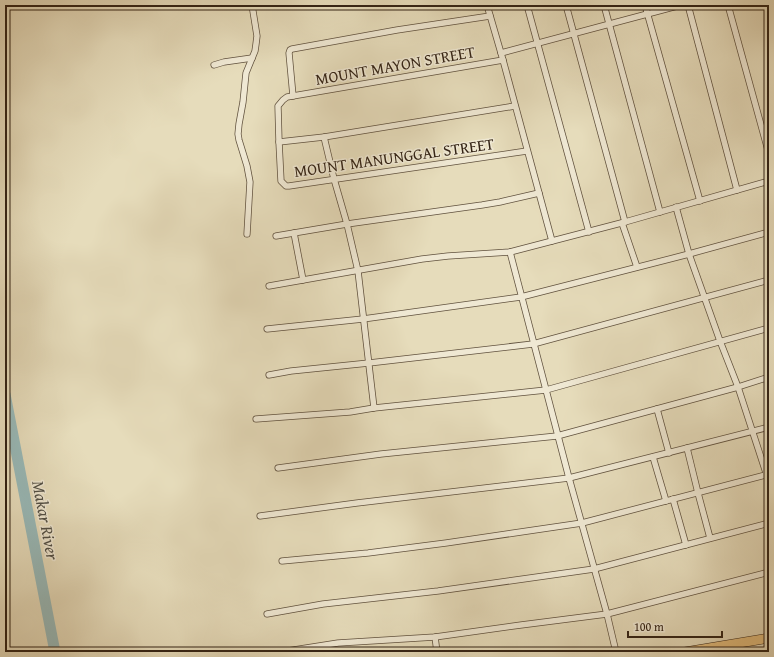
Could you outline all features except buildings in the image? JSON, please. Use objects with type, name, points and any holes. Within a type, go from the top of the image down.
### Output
[{"type":"main road","points":[[685,652],[769,638]]},
{"type":"street","points":[[247,234],[250,182],[238,134],[246,73],[255,50],[257,36],[252,5]]},
{"type":"street","points":[[487,5],[552,241]]},
{"type":"street","points":[[527,5],[588,232]]},
{"type":"street","points":[[566,5],[637,267]]},
{"type":"street","points":[[604,5],[660,212]]},
{"type":"street","points":[[645,5],[700,201]]},
{"type":"street","points":[[501,53],[681,5]]},
{"type":"street","points":[[688,5],[737,190]]},
{"type":"street","points":[[728,5],[769,154]]},
{"type":"street","points":[[490,16],[397,30],[290,50],[293,96],[283,100],[278,106],[279,142],[324,137],[515,106]]},
{"type":"street","points":[[214,65],[229,61],[252,58]]},
{"type":"street","name":"MOUNT MAYON STREET","points":[[293,96],[503,60]]},
{"type":"street","points":[[324,137],[358,271],[374,408]]},
{"type":"street","name":"MOUNT MANUNGGAL STREET","points":[[279,142],[281,181],[286,186],[527,151]]},
{"type":"street","points":[[269,286],[441,257],[510,252],[624,223],[769,181]]},
{"type":"street","points":[[276,236],[346,224],[482,205],[539,193]]},
{"type":"street","points":[[676,208],[689,254],[738,387],[768,474],[769,482]]},
{"type":"street","points":[[267,330],[363,319],[521,297],[769,232]]},
{"type":"street","points":[[294,233],[302,280]]},
{"type":"street","points":[[510,252],[533,344],[616,652]]},
{"type":"street","points":[[269,375],[291,371],[368,364],[533,344],[769,280]]},
{"type":"street","points":[[256,419],[338,413],[546,390],[769,328]]},
{"type":"street","points":[[278,468],[381,454],[558,436],[738,387],[769,377]]},
{"type":"street","points":[[657,409],[669,453]]},
{"type":"street","points":[[260,516],[569,478],[769,427]]},
{"type":"street","points":[[688,448],[710,538]]},
{"type":"street","points":[[653,457],[666,501]]},
{"type":"street","points":[[282,561],[384,551],[582,523],[768,474]]},
{"type":"street","points":[[673,499],[686,545]]},
{"type":"street","points":[[267,614],[323,604],[438,591],[594,569],[769,523]]},
{"type":"street","points":[[287,651],[338,643],[435,637],[607,614],[769,572]]},
{"type":"street","points":[[435,637],[436,652]]},
{"type":"waterway","name":"Makar River","points":[[5,394],[55,652]]}]
